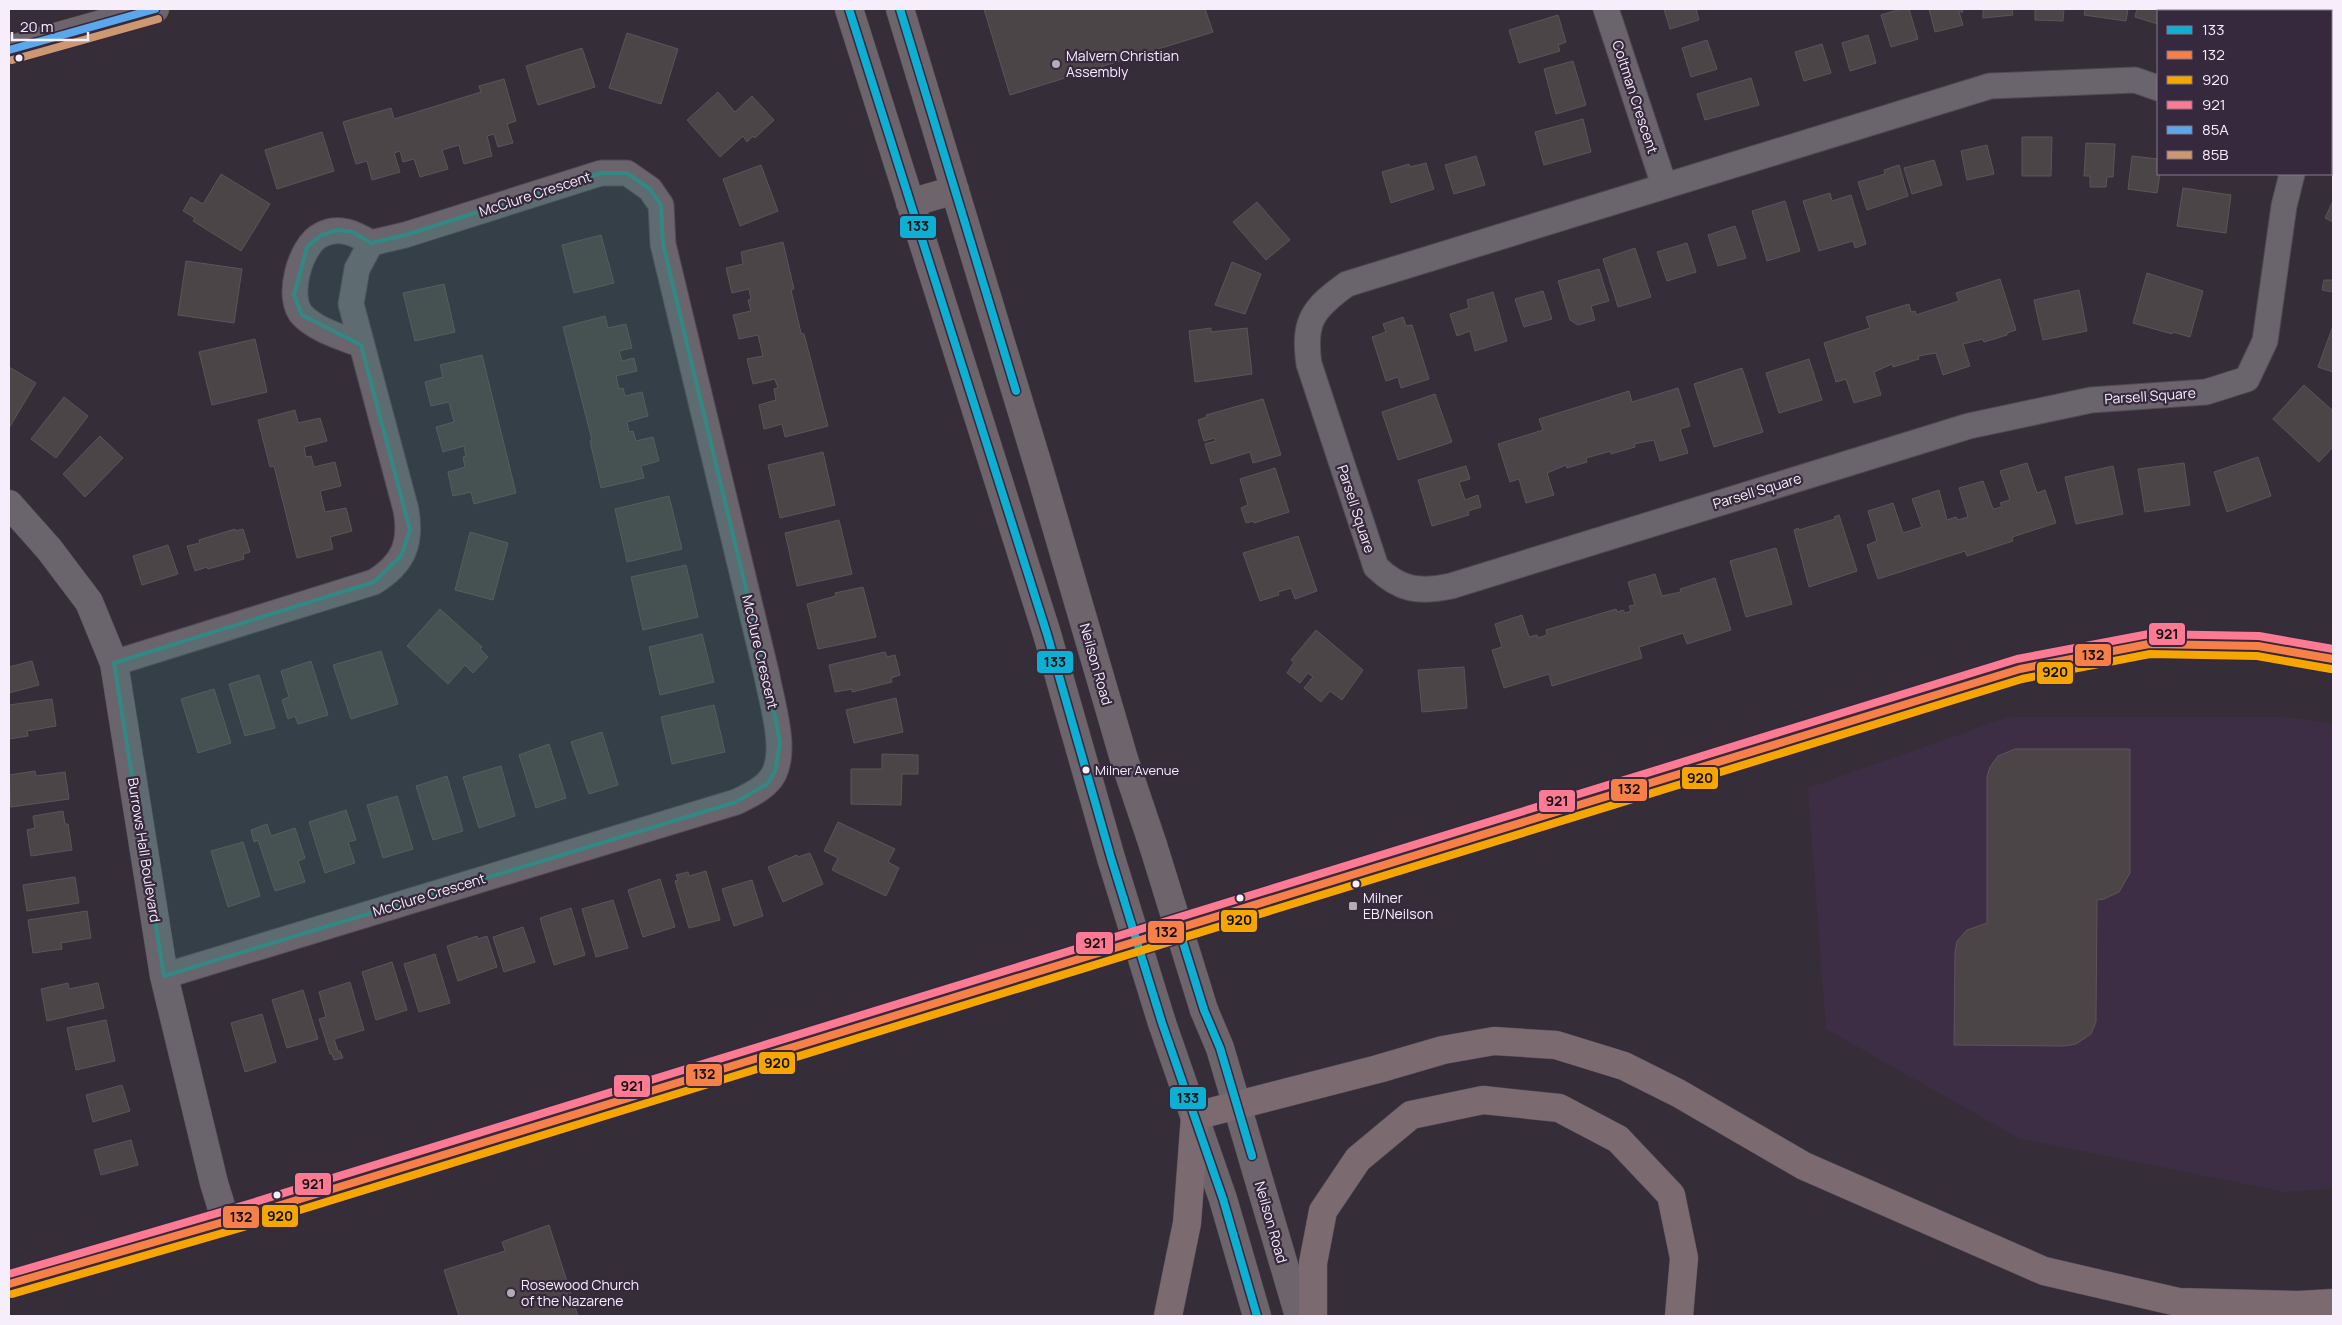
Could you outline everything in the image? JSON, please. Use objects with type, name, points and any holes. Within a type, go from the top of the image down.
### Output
[{"type":"highway","points":[[1168,1316],[1187,1224],[1195,1116],[1378,1069],[1443,1050],[1494,1041],[1556,1046],[1624,1066],[1678,1093],[1804,1166],[2044,1272],[2178,1302],[2299,1305],[2333,1303]]},
{"type":"highway","points":[[1313,1316],[1313,1263],[1323,1211],[1358,1159],[1411,1115],[1483,1100],[1559,1108],[1618,1139],[1670,1195],[1684,1258],[1679,1316]]},
{"type":"main road","points":[[9,50],[155,9]]},
{"type":"main road","points":[[849,9],[1047,634],[1111,858],[1162,1023],[1223,1199],[1257,1316]]},
{"type":"main road","name":"Neilson Road","points":[[900,9],[1124,759],[1153,845],[1204,1010],[1220,1048],[1299,1316]]},
{"type":"main road","points":[[910,203],[954,190]]},
{"type":"main road","points":[[9,1284],[226,1222],[2020,669],[2149,644],[2258,646],[2333,659]]},
{"type":"street","name":"Coltman Crescent","points":[[1606,9],[1664,185]]},
{"type":"street","name":"Parsell Square","points":[[2157,88],[2134,80],[1990,86],[1346,284],[1330,295],[1314,314],[1306,337],[1309,364],[1376,567],[1392,582],[1420,590],[1451,586],[1969,426],[2091,400],[2206,392],[2247,379],[2265,341],[2284,206],[2292,175]]},
{"type":"street","name":"McClure Crescent","points":[[164,976],[736,802],[767,784],[775,772],[779,761],[780,742],[767,676],[663,244],[661,205],[650,189],[627,173],[601,173],[405,235],[371,243]]},
{"type":"street","points":[[114,663],[359,588],[374,582],[393,568],[401,556],[410,530],[361,345],[350,304],[357,268],[371,243],[353,232],[338,230],[321,235],[307,247],[300,265],[294,295],[302,315],[320,328],[361,345]]},
{"type":"street","name":"Burrows Hall Boulevard","points":[[9,504],[49,549],[89,602],[114,663],[164,976],[214,1183],[226,1222]]},
{"type":"highlighted area","points":[[601,173],[627,173],[650,189],[661,205],[663,244],[767,676],[780,742],[775,772],[767,784],[736,802],[164,976],[114,663],[374,582],[401,556],[410,530],[361,345],[302,315],[294,295],[307,247],[321,235],[338,230],[353,232],[371,243],[405,235]]},
{"type":"shaded area","points":[[2009,717],[2286,717],[2333,724],[2333,1188],[2285,1192],[2019,1138],[1826,1029],[1808,788]]},
{"type":"building","name":"Malvern Christian Assembly","points":[[984,9],[1205,9],[1213,32],[1010,95]]},
{"type":"building","points":[[1664,9],[1696,9],[1699,20],[1670,29]]},
{"type":"building","points":[[1901,9],[1909,9],[1918,39],[1891,47],[1881,15]]},
{"type":"building","points":[[1929,9],[1962,9],[1963,12],[1959,12],[1963,25],[1935,32]]},
{"type":"building","points":[[1983,9],[2012,9],[2013,15],[1983,18]]},
{"type":"building","points":[[2035,9],[2064,9],[2063,21],[2035,20]]},
{"type":"building","points":[[2085,9],[2128,9],[2126,21],[2084,15]]},
{"type":"building","points":[[2137,9],[2169,9],[2157,10],[2157,24],[2135,17]]},
{"type":"building","points":[[2288,9],[2328,9],[2326,10]]},
{"type":"building","points":[[1558,15],[1566,42],[1558,45],[1560,51],[1519,63],[1509,30]]},
{"type":"building","points":[[627,33],[678,49],[661,104],[609,88]]},
{"type":"building","points":[[1868,35],[1876,63],[1850,71],[1842,43]]},
{"type":"building","points":[[1707,40],[1717,69],[1691,77],[1682,48]]},
{"type":"building","points":[[1822,44],[1831,73],[1804,81],[1795,52]]},
{"type":"building","points":[[582,48],[595,87],[538,105],[526,66]]},
{"type":"building","points":[[1573,61],[1586,105],[1556,114],[1544,69]]},
{"type":"building","points":[[1751,78],[1759,105],[1705,120],[1697,94]]},
{"type":"building","points":[[504,79],[516,121],[507,124],[513,143],[498,147],[494,134],[487,136],[492,156],[464,164],[459,145],[442,150],[448,169],[420,177],[414,159],[403,162],[400,151],[394,153],[400,172],[372,180],[367,161],[356,164],[343,122],[391,108],[394,119],[481,92],[479,86]]},
{"type":"building","points":[[718,92],[735,112],[752,96],[774,120],[755,138],[753,136],[747,142],[743,136],[720,157],[687,120]]},
{"type":"building","points":[[1583,119],[1591,152],[1544,165],[1535,132]]},
{"type":"building","points":[[322,132],[334,171],[277,189],[265,150]]},
{"type":"building","points":[[2022,137],[2052,137],[2051,176],[2022,176]]},
{"type":"building","points":[[2086,143],[2115,144],[2113,177],[2107,177],[2106,187],[2090,187],[2090,176],[2084,176]]},
{"type":"building","points":[[1987,145],[1994,174],[1967,180],[1961,151]]},
{"type":"building","points":[[1476,156],[1485,185],[1454,194],[1445,165]]},
{"type":"building","points":[[2132,156],[2157,159],[2157,175],[2160,175],[2157,193],[2128,189]]},
{"type":"building","points":[[1934,160],[1942,185],[1912,194],[1904,168]]},
{"type":"building","points":[[1426,163],[1434,189],[1391,203],[1382,172],[1409,164],[1410,167]]},
{"type":"building","points":[[761,165],[778,211],[740,226],[723,179]]},
{"type":"building","points":[[1899,165],[1908,196],[1867,210],[1858,182],[1885,174],[1884,170]]},
{"type":"building","points":[[221,174],[270,204],[241,251],[193,221],[195,218],[183,211],[191,197],[203,204]]},
{"type":"building","points":[[2183,188],[2231,195],[2226,233],[2177,226]]},
{"type":"building","points":[[1830,193],[1832,201],[1851,195],[1866,244],[1855,248],[1853,241],[1819,251],[1803,201]]},
{"type":"building","points":[[1785,201],[1800,251],[1767,261],[1752,211]]},
{"type":"building","points":[[2333,201],[2333,222],[2325,218]]},
{"type":"building","points":[[1257,202],[1290,240],[1266,260],[1233,222]]},
{"type":"building","points":[[1735,226],[1746,258],[1718,266],[1708,235]]},
{"type":"building","points":[[601,235],[614,283],[574,293],[562,245]]},
{"type":"building","points":[[783,242],[794,289],[791,290],[801,333],[804,334],[828,426],[785,437],[782,424],[764,429],[759,405],[776,400],[774,389],[778,388],[775,379],[753,384],[747,359],[763,356],[758,335],[739,339],[733,315],[751,311],[748,300],[751,299],[749,289],[732,293],[726,268],[743,264],[741,252]]},
{"type":"building","points":[[1687,243],[1696,272],[1667,281],[1657,252]]},
{"type":"building","points":[[1635,248],[1651,297],[1618,307],[1603,259]]},
{"type":"building","points":[[186,261],[242,269],[234,323],[178,315]]},
{"type":"building","points":[[1232,262],[1261,274],[1245,314],[1215,305]]},
{"type":"building","points":[[1599,269],[1609,301],[1591,306],[1595,320],[1578,325],[1570,320],[1558,281]]},
{"type":"building","points":[[2147,273],[2203,291],[2190,337],[2133,323]]},
{"type":"building","points":[[2000,279],[2016,330],[2007,333],[2007,335],[1984,342],[1983,339],[1963,344],[1970,366],[1943,375],[1936,353],[1918,356],[1919,359],[1893,367],[1892,364],[1874,372],[1881,395],[1854,403],[1846,379],[1836,382],[1824,343],[1870,328],[1866,317],[1909,304],[1911,312],[1915,311],[1916,315],[1959,301],[1956,293]]},
{"type":"building","points":[[2324,280],[2333,280],[2333,292],[2322,290]]},
{"type":"building","points":[[444,284],[455,332],[415,341],[403,293]]},
{"type":"building","points":[[2079,290],[2087,331],[2043,340],[2034,300]]},
{"type":"building","points":[[1543,291],[1552,319],[1524,327],[1515,299]]},
{"type":"building","points":[[1493,292],[1507,341],[1475,351],[1470,331],[1457,336],[1450,314],[1469,308],[1467,300]]},
{"type":"building","points":[[605,316],[608,328],[626,324],[632,348],[619,351],[622,361],[634,358],[637,371],[616,376],[619,389],[623,388],[625,396],[642,392],[648,416],[627,422],[629,432],[633,431],[636,441],[653,437],[659,461],[641,466],[644,478],[601,488],[590,441],[592,440],[563,327]]},
{"type":"building","points":[[1403,317],[1406,326],[1412,325],[1429,379],[1401,388],[1398,377],[1386,381],[1372,337],[1386,332],[1383,324]]},
{"type":"building","points":[[2333,326],[2333,372],[2318,367]]},
{"type":"building","points":[[1211,328],[1211,332],[1247,328],[1252,374],[1195,382],[1189,331]]},
{"type":"building","points":[[255,339],[267,392],[212,405],[199,352]]},
{"type":"building","points":[[482,355],[516,493],[474,504],[471,492],[453,496],[448,472],[465,467],[463,457],[466,456],[464,446],[443,452],[436,427],[454,422],[449,402],[431,406],[425,382],[443,377],[440,365]]},
{"type":"building","points":[[1809,359],[1822,400],[1779,413],[1766,373]]},
{"type":"building","points":[[9,367],[36,383],[9,428]]},
{"type":"building","points":[[1742,368],[1763,432],[1714,447],[1694,384]]},
{"type":"building","points":[[2304,385],[2333,411],[2333,447],[2319,462],[2273,419]]},
{"type":"building","points":[[1678,388],[1690,426],[1680,429],[1688,453],[1660,461],[1654,440],[1634,444],[1635,447],[1611,454],[1611,451],[1586,458],[1587,462],[1567,468],[1566,465],[1547,473],[1554,495],[1526,503],[1519,479],[1510,482],[1498,444],[1543,430],[1539,419],[1629,391],[1632,402]]},
{"type":"building","points":[[1435,394],[1452,442],[1398,460],[1382,412]]},
{"type":"building","points":[[64,397],[88,416],[56,458],[31,439]]},
{"type":"building","points":[[1263,399],[1281,455],[1253,463],[1250,452],[1211,464],[1205,444],[1216,441],[1215,438],[1204,441],[1198,420],[1207,417],[1206,415]]},
{"type":"building","points":[[295,410],[298,423],[320,418],[327,441],[304,447],[306,457],[311,456],[314,467],[335,462],[341,486],[320,491],[325,512],[346,508],[352,531],[330,537],[333,549],[297,558],[274,466],[270,467],[258,420]]},
{"type":"building","points":[[100,436],[123,458],[85,497],[63,474]]},
{"type":"building","points":[[823,452],[835,505],[780,518],[768,465]]},
{"type":"building","points":[[2258,457],[2271,496],[2227,512],[2214,472]]},
{"type":"building","points":[[2027,463],[2037,493],[2045,490],[2056,523],[2012,537],[2013,541],[1967,556],[1965,551],[1878,579],[1867,545],[1877,541],[1868,511],[1893,503],[1903,533],[1922,527],[1912,499],[1939,490],[1947,520],[1956,517],[1958,520],[1968,517],[1959,488],[1983,481],[1993,509],[2002,507],[2000,503],[2010,500],[2000,471]]},
{"type":"building","points":[[2184,463],[2190,505],[2145,512],[2138,469]]},
{"type":"building","points":[[1466,466],[1470,479],[1459,482],[1465,500],[1478,495],[1481,507],[1468,511],[1469,515],[1432,526],[1418,480]]},
{"type":"building","points":[[2113,466],[2123,514],[2076,524],[2065,477]]},
{"type":"building","points":[[1275,468],[1289,512],[1254,523],[1253,521],[1246,523],[1241,508],[1248,505],[1240,479]]},
{"type":"building","points":[[669,496],[682,549],[627,562],[615,509]]},
{"type":"building","points":[[1839,515],[1857,571],[1809,587],[1794,530],[1835,519],[1834,517]]},
{"type":"building","points":[[839,520],[852,574],[797,586],[785,533]]},
{"type":"building","points":[[235,529],[235,531],[243,529],[250,552],[243,554],[244,559],[195,571],[187,546],[200,543],[199,540]]},
{"type":"building","points":[[470,532],[508,543],[493,600],[455,590]]},
{"type":"building","points":[[1298,536],[1317,591],[1295,599],[1291,588],[1278,592],[1279,595],[1260,601],[1243,553]]},
{"type":"building","points":[[168,545],[178,574],[142,585],[133,556]]},
{"type":"building","points":[[1776,548],[1792,604],[1746,617],[1730,561]]},
{"type":"building","points":[[686,565],[698,617],[643,630],[631,577]]},
{"type":"building","points":[[1655,574],[1662,596],[1681,592],[1680,589],[1715,578],[1731,630],[1687,644],[1683,633],[1639,647],[1642,658],[1552,686],[1549,674],[1504,688],[1492,650],[1502,647],[1495,624],[1522,615],[1529,637],[1537,635],[1538,638],[1547,635],[1546,630],[1616,609],[1617,612],[1623,610],[1625,613],[1631,611],[1629,606],[1635,605],[1628,582]]},
{"type":"building","points":[[863,587],[876,637],[818,649],[807,604],[836,596],[835,593]]},
{"type":"building","points":[[440,609],[482,647],[480,649],[488,657],[473,673],[465,665],[448,684],[407,646]]},
{"type":"building","points":[[1316,630],[1363,670],[1342,700],[1330,691],[1321,702],[1304,688],[1313,677],[1308,673],[1300,683],[1287,673],[1294,662],[1291,660]]},
{"type":"building","points":[[702,634],[714,682],[660,695],[649,647]]},
{"type":"building","points":[[381,651],[398,704],[351,719],[333,665]]},
{"type":"building","points":[[885,652],[887,657],[895,655],[900,675],[891,678],[892,682],[852,692],[852,689],[835,692],[829,665]]},
{"type":"building","points":[[32,661],[39,685],[9,693],[9,667]]},
{"type":"building","points":[[311,661],[328,715],[298,724],[295,716],[288,719],[282,700],[289,697],[281,671]]},
{"type":"building","points":[[1464,667],[1467,708],[1422,712],[1418,670]]},
{"type":"building","points":[[259,675],[275,728],[245,736],[229,684]]},
{"type":"building","points":[[214,689],[231,743],[198,753],[181,699]]},
{"type":"building","points":[[896,698],[903,732],[854,743],[846,710]]},
{"type":"building","points":[[52,699],[56,726],[27,731],[28,736],[9,739],[9,705]]},
{"type":"building","points":[[714,705],[725,752],[672,764],[661,717]]},
{"type":"building","points":[[602,732],[618,785],[589,794],[571,742]]},
{"type":"building","points":[[549,744],[566,798],[536,808],[519,755]]},
{"type":"building","points":[[2015,749],[2130,749],[2130,873],[2119,892],[2097,900],[2096,1022],[2091,1034],[2076,1044],[2064,1046],[1954,1045],[1955,952],[1957,941],[1967,930],[1987,923],[1987,776],[1990,767],[1998,756]]},
{"type":"building","points":[[882,754],[918,755],[918,774],[902,774],[901,805],[851,804],[851,769],[882,769]]},
{"type":"building","points":[[501,766],[515,816],[479,828],[463,777]]},
{"type":"building","points":[[35,771],[36,776],[65,772],[69,799],[11,807],[9,775]]},
{"type":"building","points":[[447,776],[463,831],[433,840],[416,786]]},
{"type":"building","points":[[397,796],[413,849],[383,858],[367,805]]},
{"type":"building","points":[[346,810],[356,840],[348,842],[355,863],[325,873],[309,822]]},
{"type":"building","points":[[63,811],[65,824],[68,824],[72,850],[31,856],[27,830],[35,828],[33,816]]},
{"type":"building","points":[[838,822],[895,849],[888,862],[899,868],[886,896],[832,870],[838,858],[824,851]]},
{"type":"building","points":[[267,824],[271,836],[295,828],[305,858],[298,861],[305,882],[275,891],[258,840],[254,842],[251,830]]},
{"type":"building","points":[[243,842],[260,896],[228,907],[211,851]]},
{"type":"building","points":[[810,853],[823,884],[783,902],[768,867],[797,855],[798,857]]},
{"type":"building","points":[[706,871],[720,920],[689,928],[675,881],[678,880],[676,875],[688,872],[689,876]]},
{"type":"building","points":[[75,877],[79,903],[27,911],[23,885]]},
{"type":"building","points":[[660,879],[675,927],[643,937],[628,890]]},
{"type":"building","points":[[752,880],[763,916],[734,926],[722,889]]},
{"type":"building","points":[[613,900],[628,948],[596,957],[582,909]]},
{"type":"building","points":[[571,908],[585,955],[554,965],[540,918]]},
{"type":"building","points":[[87,911],[91,938],[61,943],[62,949],[33,953],[28,920]]},
{"type":"building","points":[[523,927],[535,962],[504,972],[493,937]]},
{"type":"building","points":[[477,936],[478,939],[487,936],[497,967],[458,981],[447,946]]},
{"type":"building","points":[[435,954],[450,1003],[419,1012],[404,964]]},
{"type":"building","points":[[392,962],[407,1010],[376,1020],[362,972]]},
{"type":"building","points":[[350,982],[364,1030],[334,1039],[338,1051],[340,1051],[343,1058],[334,1060],[332,1054],[330,1054],[319,1019],[326,1017],[319,992]]},
{"type":"building","points":[[68,983],[69,989],[98,983],[104,1008],[47,1021],[41,989]]},
{"type":"building","points":[[303,990],[318,1039],[287,1048],[272,1000]]},
{"type":"building","points":[[262,1014],[276,1062],[245,1072],[231,1023]]},
{"type":"building","points":[[106,1020],[115,1061],[76,1070],[67,1028]]},
{"type":"building","points":[[122,1085],[130,1111],[93,1122],[86,1095]]},
{"type":"building","points":[[131,1140],[138,1165],[101,1175],[94,1150]]},
{"type":"building","name":"Rosewood Church of the Nazarene","points":[[549,1225],[578,1316],[459,1316],[444,1270],[505,1251],[502,1242]]},
{"type":"transit line","name":"85A","points":[[9,50],[155,9]]},
{"type":"transit line","name":"133","points":[[849,9],[1047,634],[1111,858],[1162,1023],[1223,1199],[1257,1316]]},
{"type":"transit line","name":"133","points":[[900,9],[1016,391]]},
{"type":"transit line","name":"85B","points":[[12,60],[158,19]]},
{"type":"transit line","name":"921","points":[[9,1274],[255,1202],[2017,659],[2149,634],[2259,636],[2333,649]]},
{"type":"transit line","name":"132","points":[[9,1284],[258,1212],[2020,669],[2149,644],[2258,646],[2333,659]]},
{"type":"transit line","name":"920","points":[[12,1294],[261,1222],[2022,679],[2150,654],[2257,656],[2331,669]]},
{"type":"transit line","name":"133","points":[[1182,939],[1204,1010],[1220,1048],[1252,1156]]},
{"type":"place","name":"Malvern Christian Assembly","points":[[1056,64]]},
{"type":"place","name":"Milner Avenue","points":[[1086,770]]},
{"type":"place","name":"Milner EB/Neilson","points":[[1353,906]]},
{"type":"place","name":"Rosewood Church of the Nazarene","points":[[511,1293]]}]
